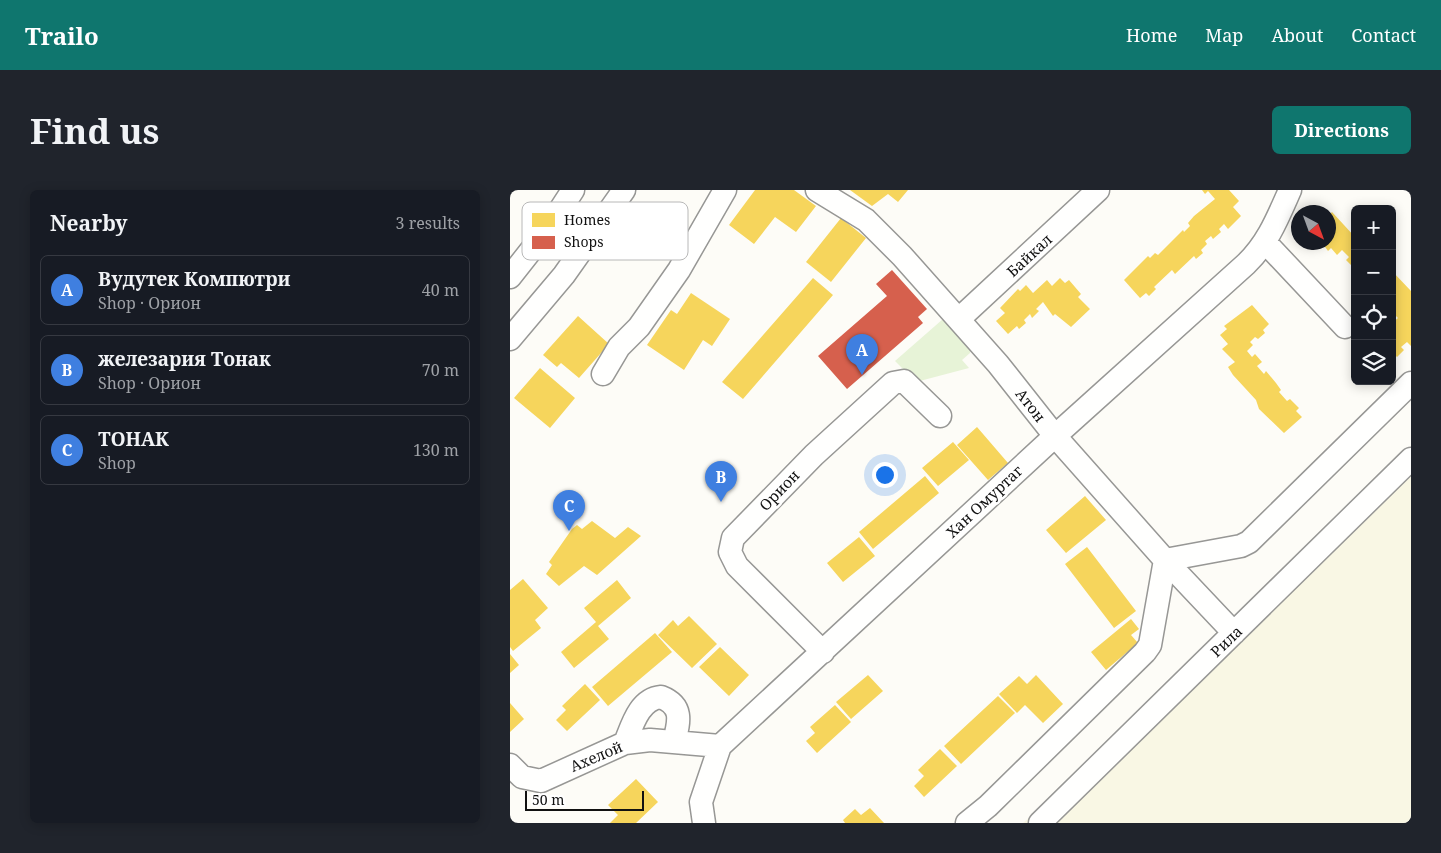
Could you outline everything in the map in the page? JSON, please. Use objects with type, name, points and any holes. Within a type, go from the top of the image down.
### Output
[{"type":"street","points":[[565,202],[573,190]]},
{"type":"street","points":[[616,202],[624,190]]},
{"type":"street","points":[[688,254],[725,190]]},
{"type":"street","name":"Атон","points":[[817,190],[866,220],[879,231],[960,319],[1055,436],[1165,560],[1234,633]]},
{"type":"street","name":"Байкал","points":[[960,319],[1098,190]]},
{"type":"street","name":"Хан Омуртаг","points":[[704,823],[701,802],[720,746],[1055,436],[1246,264],[1265,242],[1290,190]]},
{"type":"street","points":[[1265,242],[1345,327]]},
{"type":"street","points":[[510,277],[523,260]]},
{"type":"street","points":[[510,339],[575,260]]},
{"type":"street","points":[[603,374],[619,347],[640,327],[685,260]]},
{"type":"street","name":"Орион","points":[[823,652],[737,566],[730,552],[733,538],[814,455],[894,383],[904,381],[940,416]]},
{"type":"street","points":[[967,823],[1145,652],[1150,645],[1165,560],[1241,546],[1249,542],[1411,384]]},
{"type":"street","name":"Рила","points":[[1040,823],[1411,459]]},
{"type":"street","points":[[625,743],[635,718],[648,702],[661,697],[675,706],[679,713],[674,742]]},
{"type":"street","name":"Ахелой","points":[[510,764],[522,777],[541,781],[625,743],[650,740],[720,746]]},
{"type":"shaded area","points":[[1411,477],[1411,823],[1023,823],[1166,699],[1365,512]]},
{"type":"green space","points":[[943,319],[970,349],[970,353],[962,360],[969,368],[916,382],[895,361]]},
{"type":"building: Homes","points":[[755,190],[794,190],[816,206],[796,232],[775,217],[754,244],[729,225]]},
{"type":"building: Homes","points":[[850,190],[908,190],[898,202],[888,194],[872,206]]},
{"type":"building: Homes","points":[[1202,190],[1229,190],[1239,201],[1233,207],[1241,216],[1228,229],[1224,224],[1219,229],[1221,232],[1213,239],[1211,236],[1205,241],[1207,244],[1201,250],[1203,253],[1196,259],[1194,256],[1175,274],[1172,270],[1154,287],[1156,289],[1149,296],[1146,293],[1140,298],[1124,280],[1148,256],[1150,258],[1155,253],[1158,255],[1183,230],[1184,232],[1190,226],[1188,223],[1194,216],[1215,199],[1208,191],[1205,194]]},
{"type":"building: Homes","points":[[1336,216],[1351,233],[1351,265],[1346,260],[1349,257],[1342,250],[1337,255],[1333,250],[1336,250]]},
{"type":"building: Homes","points":[[841,218],[866,238],[831,282],[806,262]]},
{"type":"building: Homes","points":[[1396,275],[1411,291],[1411,346],[1407,342],[1401,347],[1404,350],[1397,357],[1396,320],[1398,318],[1396,316]]},
{"type":"building: Homes","points":[[813,278],[833,295],[743,399],[722,382]]},
{"type":"building: Homes","points":[[1060,278],[1065,283],[1069,280],[1081,294],[1078,297],[1090,309],[1071,327],[1055,314],[1053,316],[1043,302],[1036,309],[1039,311],[1032,318],[1030,314],[1024,320],[1026,323],[1019,329],[1017,326],[1008,334],[996,321],[1005,313],[1000,308],[1018,289],[1020,291],[1026,285],[1033,293],[1047,280],[1052,286]]},
{"type":"building: Homes","points":[[691,293],[730,319],[712,346],[703,340],[684,370],[647,345],[671,310],[677,314]]},
{"type":"building: Homes","points":[[1252,305],[1269,324],[1263,330],[1265,333],[1258,339],[1255,337],[1250,342],[1253,345],[1247,351],[1252,357],[1255,354],[1262,362],[1257,366],[1264,374],[1266,371],[1287,401],[1290,399],[1299,408],[1296,411],[1302,417],[1284,433],[1259,409],[1256,400],[1233,375],[1228,367],[1235,362],[1222,349],[1228,344],[1220,335],[1227,329],[1224,326]]},
{"type":"building: Homes","points":[[578,316],[609,344],[579,378],[561,363],[557,367],[543,355]]},
{"type":"building: Homes","points":[[540,368],[575,398],[550,428],[514,398]]},
{"type":"building: Homes","points":[[977,427],[1008,463],[988,480],[957,445]]},
{"type":"building: Homes","points":[[953,442],[969,460],[938,486],[922,468]]},
{"type":"building: Homes","points":[[925,476],[939,493],[873,549],[859,532]]},
{"type":"building: Homes","points":[[1085,496],[1106,520],[1066,553],[1046,530]]},
{"type":"building: Homes","points":[[592,521],[615,538],[628,527],[641,536],[597,575],[584,566],[559,586],[546,574],[552,565],[549,562],[572,529],[577,525],[582,529]]},
{"type":"building: Homes","points":[[859,537],[875,556],[843,582],[827,563]]},
{"type":"building: Homes","points":[[1087,547],[1136,611],[1114,628],[1065,564]]},
{"type":"building: Homes","points":[[523,579],[548,608],[535,620],[541,628],[513,651],[510,647],[510,590]]},
{"type":"building: Homes","points":[[617,580],[631,598],[598,626],[609,639],[574,668],[561,652],[596,622],[584,608]]},
{"type":"building: Homes","points":[[689,616],[717,644],[692,668],[658,635],[673,620],[678,626]]},
{"type":"building: Homes","points":[[1131,619],[1139,629],[1131,635],[1138,643],[1106,670],[1091,652]]},
{"type":"building: Homes","points":[[655,633],[672,652],[608,706],[592,687]]},
{"type":"building: Homes","points":[[720,647],[749,675],[729,696],[699,667]]},
{"type":"building: Homes","points":[[510,654],[519,665],[510,673]]},
{"type":"building: Homes","points":[[868,675],[883,691],[851,719],[836,702]]},
{"type":"building: Homes","points":[[1036,675],[1063,704],[1043,723],[1025,705],[1017,713],[999,694],[1019,676],[1027,684]]},
{"type":"building: Homes","points":[[585,684],[600,700],[567,731],[556,720],[566,710],[562,706]]},
{"type":"building: Homes","points":[[998,696],[1015,713],[961,764],[944,746]]},
{"type":"building: Homes","points":[[510,703],[524,719],[510,732]]},
{"type":"building: Homes","points":[[835,705],[851,722],[817,753],[806,741],[815,733],[810,727]]},
{"type":"building: Homes","points":[[940,749],[957,766],[924,797],[914,786],[924,776],[918,770]]},
{"type":"building: Homes","points":[[636,779],[658,802],[636,823],[610,823],[618,815],[608,805]]},
{"type":"building: Homes","points":[[870,808],[884,823],[845,823],[843,820],[855,809],[861,815]]},
{"type":"building: Shops","points":[[892,270],[927,309],[918,317],[923,323],[847,389],[818,356],[887,296],[876,284]]},
{"type":"place","name":"Вудутек Компютри","points":[[862,375]]},
{"type":"place","name":"железария Тонак","points":[[721,502]]},
{"type":"place","name":"ТОНАК","points":[[569,531]]}]
